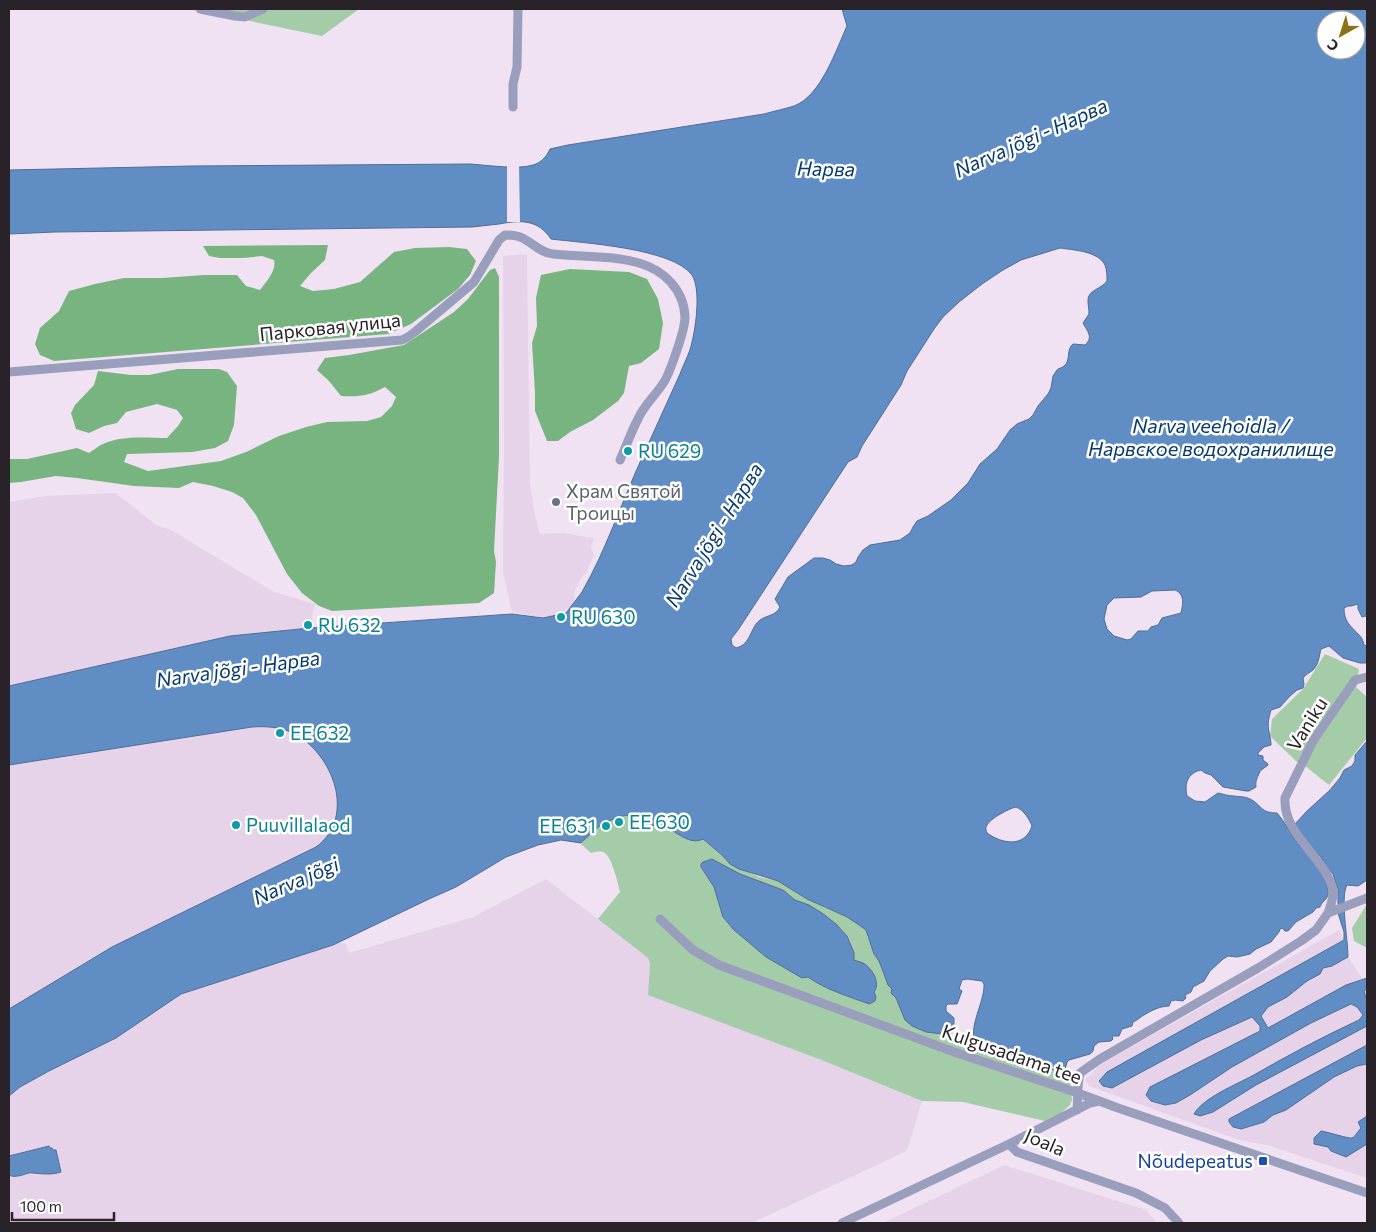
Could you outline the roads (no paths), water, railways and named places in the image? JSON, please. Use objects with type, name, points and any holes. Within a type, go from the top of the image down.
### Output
[{"type":"street","points":[[200,9],[246,17],[263,9]]},
{"type":"street","points":[[513,107],[513,84],[517,67],[518,9]]},
{"type":"street","name":"Парковая улица","points":[[9,372],[402,340],[416,331],[474,282],[499,240],[505,235],[514,235],[550,254],[617,258],[640,263],[651,267],[665,276],[680,295],[684,306],[685,318],[675,356],[663,383],[638,418],[620,460]]},
{"type":"street","name":"Vaniku","points":[[1332,912],[1332,887],[1323,870],[1300,841],[1284,806],[1284,798],[1313,741],[1332,712],[1355,680],[1367,677]]},
{"type":"street","points":[[1076,1110],[1077,1085],[1080,1073],[1301,941],[1316,930],[1332,912],[1367,898]]},
{"type":"street","name":"Kulgusadama tee","points":[[660,918],[692,950],[719,965],[957,1053],[1367,1193]]},
{"type":"street","points":[[1009,1144],[1076,1110],[1099,1101]]},
{"type":"street","name":"Joala","points":[[842,1223],[1009,1144],[1017,1152],[1136,1193],[1165,1208],[1179,1223]]},
{"type":"water","name":"Narva veehoidla / Нарвское водохранилище","points":[[842,9],[1367,9],[1367,617],[1362,617],[1358,604],[1344,608],[1348,623],[1360,636],[1364,645],[1367,646],[1367,663],[1343,658],[1329,646],[1321,649],[1315,668],[1303,678],[1303,688],[1297,690],[1280,707],[1271,710],[1268,726],[1271,745],[1264,747],[1258,753],[1258,755],[1263,756],[1263,760],[1268,765],[1260,771],[1256,780],[1256,787],[1246,791],[1223,787],[1211,775],[1201,770],[1190,776],[1186,787],[1187,796],[1195,801],[1205,802],[1218,793],[1248,798],[1267,812],[1277,813],[1293,837],[1314,862],[1327,885],[1328,895],[1320,907],[1296,922],[1288,931],[1280,929],[1271,942],[1250,954],[1237,957],[1228,956],[1223,959],[1210,971],[1204,981],[1193,987],[1191,992],[1185,995],[1186,998],[1183,1001],[1171,1001],[1169,1006],[1147,1013],[1133,1022],[1132,1026],[1122,1029],[1119,1036],[1112,1036],[1113,1039],[1111,1041],[1099,1042],[1094,1046],[1090,1054],[1069,1060],[1063,1071],[1040,1068],[1013,1056],[976,1044],[974,1030],[984,991],[982,981],[962,980],[959,989],[962,991],[957,1004],[948,1004],[946,1006],[946,1011],[954,1018],[954,1027],[951,1035],[926,1032],[912,1026],[905,1020],[896,998],[891,993],[892,989],[888,985],[879,961],[874,954],[866,930],[862,927],[847,917],[807,899],[778,881],[739,869],[730,864],[703,839],[691,840],[663,826],[645,827],[634,818],[620,816],[604,822],[581,843],[561,840],[538,845],[506,857],[456,887],[333,945],[181,994],[116,1038],[49,1071],[20,1087],[9,1096],[9,1009],[112,947],[316,847],[328,834],[335,819],[337,803],[335,786],[329,770],[319,755],[307,742],[293,733],[273,727],[252,727],[9,765],[9,686],[230,636],[310,628],[512,614],[543,618],[566,613],[582,592],[599,560],[687,358],[695,327],[697,298],[695,281],[692,275],[682,266],[666,259],[626,248],[551,239],[546,232],[528,222],[472,227],[9,234],[9,170],[192,166],[470,164],[511,167],[527,166],[541,161],[550,149],[764,114],[794,106],[804,101],[812,93],[820,83],[847,26]],"holes":[[[1060,248],[1085,252],[1102,260],[1106,267],[1107,281],[1088,297],[1089,314],[1083,323],[1089,334],[1088,342],[1085,345],[1073,344],[1071,346],[1066,364],[1057,370],[1053,376],[1048,394],[1033,415],[1010,430],[997,449],[980,464],[968,483],[951,500],[928,516],[917,521],[910,533],[900,540],[870,545],[863,550],[852,565],[844,566],[823,558],[814,558],[788,577],[775,599],[780,607],[778,610],[774,614],[760,620],[742,645],[736,648],[732,645],[731,639],[848,462],[857,457],[901,385],[907,371],[943,317],[959,302],[1003,270],[1021,260]],[[1175,590],[1182,597],[1181,613],[1162,618],[1158,625],[1151,627],[1148,631],[1138,631],[1131,639],[1127,640],[1114,636],[1107,629],[1104,619],[1107,605],[1114,598],[1141,597],[1152,591]],[[1016,807],[1028,818],[1032,826],[1024,838],[1012,842],[999,840],[987,833],[986,827],[989,822],[1000,814]]]},
{"type":"water","points":[[1367,741],[1367,880],[1358,886],[1347,885],[1345,891],[1344,909],[1348,957],[1332,966],[1323,968],[1320,974],[1307,981],[1287,997],[1268,1007],[1261,1016],[1268,1028],[1346,985],[1367,978],[1367,989],[1364,991],[1367,1001],[1367,1026],[1256,1085],[1213,1112],[1200,1116],[1194,1114],[1198,1108],[1220,1092],[1359,1020],[1363,1015],[1357,1007],[1351,1004],[1311,1023],[1232,1067],[1176,1103],[1165,1105],[1151,1101],[1146,1095],[1150,1087],[1260,1031],[1260,1026],[1252,1017],[1201,1040],[1112,1088],[1103,1086],[1099,1081],[1107,1072],[1344,940],[1344,932],[1338,913],[1338,889],[1333,874],[1321,857],[1307,845],[1295,824],[1330,790],[1344,770],[1352,766],[1355,761],[1355,755]]},
{"type":"water","points":[[712,859],[740,874],[783,890],[795,900],[809,905],[836,924],[847,936],[854,953],[854,960],[866,965],[872,972],[876,980],[875,1001],[869,1004],[830,989],[808,977],[802,978],[766,957],[734,930],[723,917],[714,887],[701,867],[703,862]]},
{"type":"water","points":[[1367,1045],[1367,1064],[1357,1066],[1334,1077],[1286,1110],[1273,1115],[1264,1122],[1241,1129],[1233,1127],[1229,1122],[1229,1119]]},
{"type":"water","points":[[1367,1116],[1367,1144],[1346,1157],[1331,1151],[1328,1147],[1314,1144],[1314,1138],[1321,1131],[1350,1138],[1353,1137],[1361,1128],[1358,1122]]},
{"type":"water","points":[[49,1146],[56,1150],[61,1172],[54,1174],[31,1173],[15,1176],[9,1175],[9,1156]]},
{"type":"place","name":"RU 629","points":[[628,451]]},
{"type":"place","name":"Храм Святой Троицы","points":[[556,502]]},
{"type":"place","name":"RU 630","points":[[561,617]]},
{"type":"place","name":"RU 632","points":[[308,625]]},
{"type":"place","name":"EE 632","points":[[280,733]]},
{"type":"place","name":"EE 630","points":[[619,822]]},
{"type":"place","name":"Puuvillalaod","points":[[236,825]]},
{"type":"place","name":"EE 631","points":[[606,826]]},
{"type":"place","name":"Nõudepeatus","points":[[1263,1161]]},
{"type":"water label","name":"Narva jõgi - Нарва","points":[[1031,138]]},
{"type":"water label","name":"Нарва","points":[[826,169]]},
{"type":"water label","name":"Narva jõgi - Нарва","points":[[714,535]]},
{"type":"water label","name":"Narva jõgi - Нарва","points":[[238,669]]},
{"type":"water label","name":"Narva jõgi","points":[[296,881]]}]
